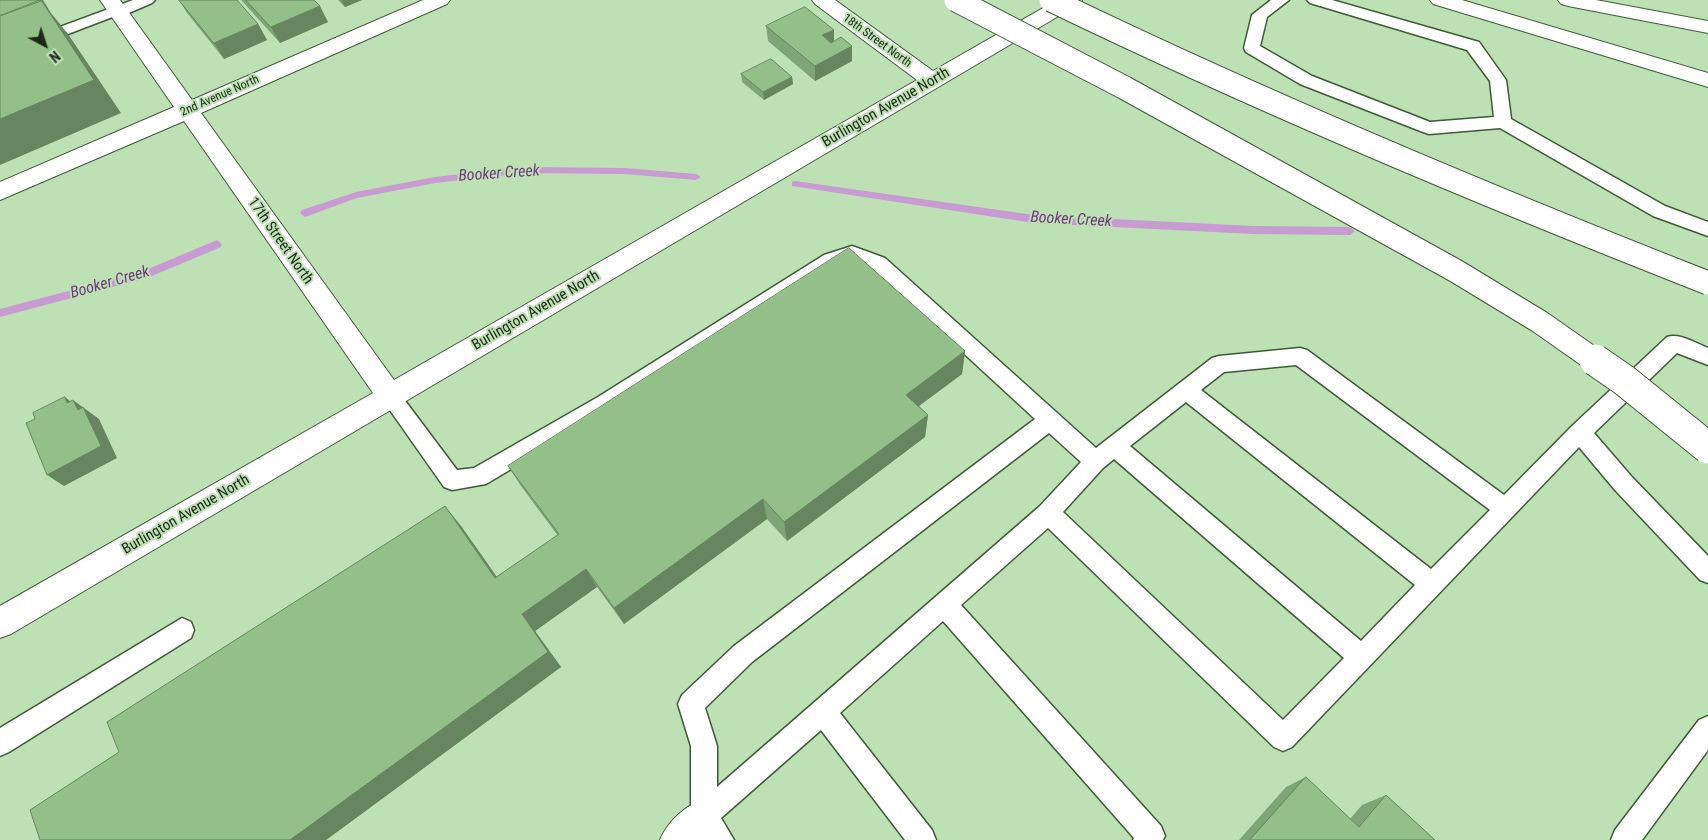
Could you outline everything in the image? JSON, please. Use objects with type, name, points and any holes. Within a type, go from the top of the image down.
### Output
[{"type":"main road","name":"2nd Avenue North","points":[[0,192],[440,0]]},
{"type":"main road","name":"18th Street North","points":[[822,0],[932,81]]},
{"type":"main road","points":[[956,0],[1125,88],[1456,271],[1540,322],[1624,380],[1708,448]]},
{"type":"main road","points":[[1051,0],[1132,40],[1370,146],[1708,283]]},
{"type":"main road","name":"Burlington Avenue North","points":[[0,623],[1072,0]]},
{"type":"main road","points":[[1440,0],[1708,80]]},
{"type":"main road","points":[[1568,0],[1623,12],[1708,26]]},
{"type":"main road","name":"17th Street North","points":[[115,7],[390,396]]},
{"type":"main road","points":[[678,840],[712,828]]},
{"type":"lane","points":[[0,55],[115,7],[147,0]]},
{"type":"lane","points":[[1281,0],[1260,15],[1252,48],[1306,80],[1429,128],[1503,122],[1659,211],[1708,230]]},
{"type":"lane","points":[[1315,0],[1473,46],[1498,80],[1503,122]]},
{"type":"lane","name":"17th Street North","points":[[390,396],[452,480],[478,477],[605,403],[831,260],[852,252],[878,263],[1051,419]]},
{"type":"lane","points":[[1048,512],[1283,738],[1580,432],[1674,343],[1708,357]]},
{"type":"lane","points":[[712,828],[822,711],[1048,512],[1095,461],[1219,364],[1300,356],[1506,509]]},
{"type":"lane","points":[[1186,390],[1432,584]]},
{"type":"lane","points":[[712,828],[704,746],[691,704],[743,654],[1051,419],[1095,461]]},
{"type":"lane","points":[[1580,432],[1623,483],[1708,572]]},
{"type":"lane","points":[[1114,445],[1361,657]]},
{"type":"lane","points":[[944,604],[1151,836],[1147,840]]},
{"type":"lane","points":[[0,743],[182,630]]},
{"type":"lane","points":[[822,711],[922,840]]},
{"type":"lane","points":[[1625,840],[1708,729]]},
{"type":"building","points":[[0,0],[40,0],[41,1],[0,16]]},
{"type":"building","points":[[41,0],[94,80],[0,119],[0,16]]},
{"type":"building","points":[[179,0],[237,0],[258,24],[214,43]]},
{"type":"building","points":[[246,0],[314,0],[320,6],[271,27]]},
{"type":"building","points":[[805,7],[834,30],[822,35],[831,43],[841,37],[852,46],[815,66],[766,26]]},
{"type":"building","points":[[771,59],[792,77],[763,92],[741,74]]},
{"type":"building","points":[[849,248],[965,351],[906,395],[928,415],[784,522],[763,499],[614,608],[586,569],[522,614],[548,652],[290,840],[40,840],[30,810],[119,752],[107,722],[445,506],[495,578],[559,534],[508,466]]},
{"type":"building","points":[[65,397],[67,403],[73,400],[78,410],[83,407],[101,446],[47,475],[26,423],[35,419],[33,413]]},
{"type":"building","points":[[1306,777],[1359,827],[1386,795],[1435,840],[1250,840]]},
{"type":"waterway","name":"Booker Creek","points":[[305,213],[356,195],[435,180],[524,170],[625,171],[696,177]]},
{"type":"waterway","name":"Booker Creek","points":[[795,184],[1034,219],[1253,230],[1350,231]]},
{"type":"waterway","name":"Booker Creek","points":[[0,313],[143,275],[217,244]]}]
